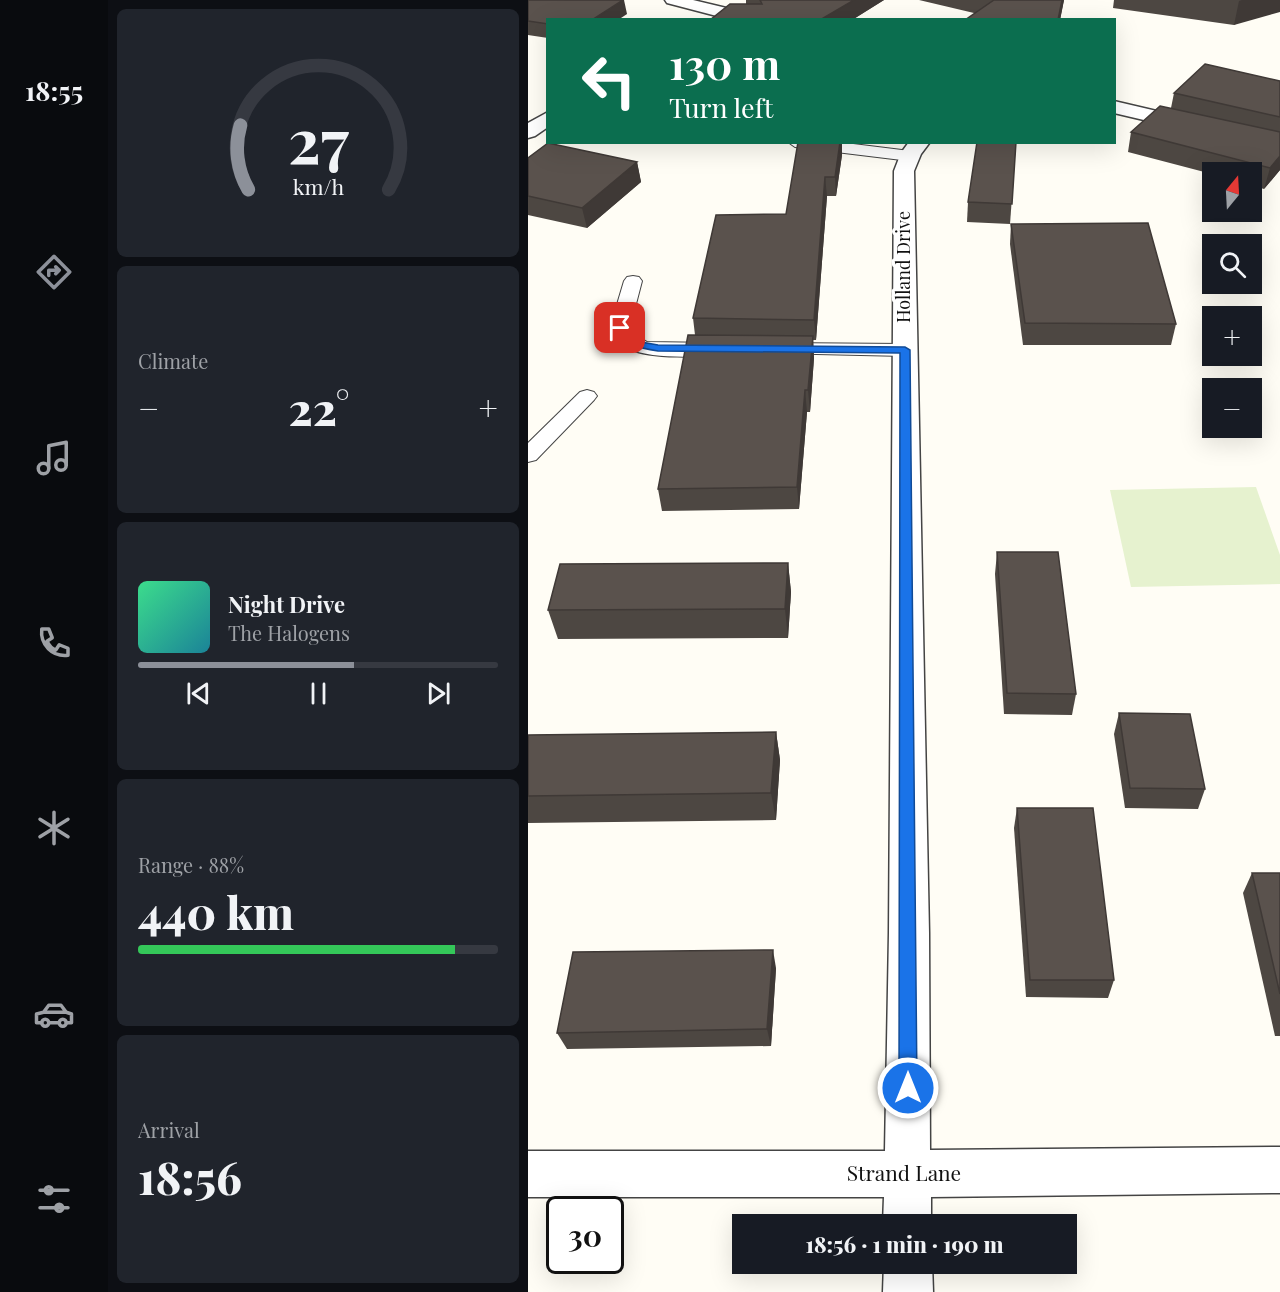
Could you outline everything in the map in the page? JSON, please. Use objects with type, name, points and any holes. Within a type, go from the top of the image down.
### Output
[{"type":"street","points":[[673,0],[704,3],[748,18]]},
{"type":"street","points":[[684,18],[704,3]]},
{"type":"street","points":[[1116,106],[1280,146]]},
{"type":"street","points":[[528,132],[546,118]]},
{"type":"street","name":"Holland Drive","points":[[907,1214],[909,933],[904,171],[915,149]]},
{"type":"street","name":"Strand Lane","points":[[528,1174],[907,1174],[1280,1170]]},
{"type":"street","points":[[908,1274],[908,1292]]},
{"type":"lane","points":[[829,144],[915,149]]},
{"type":"lane","points":[[633,281],[620,328],[638,345],[658,348],[740,349]]},
{"type":"lane","points":[[764,349],[905,350]]},
{"type":"lane","points":[[528,455],[587,396]]},
{"type":"green space","points":[[1256,487],[1280,555],[1280,584],[1131,587],[1110,490]]},
{"type":"building","points":[[528,0],[623,0],[595,18],[546,18],[546,24],[528,21]]},
{"type":"building","points":[[760,0],[854,0],[823,18],[712,18],[730,4],[762,4]]},
{"type":"building","points":[[994,0],[1062,0],[1058,18],[968,18]]},
{"type":"building","points":[[1205,64],[1280,81],[1280,117],[1174,93]]},
{"type":"building","points":[[1160,106],[1280,132],[1280,156],[1270,168],[1262,166],[1262,162],[1247,162],[1131,132]]},
{"type":"building","points":[[547,144],[553,144],[637,162],[582,208],[528,196],[528,158]]},
{"type":"building","points":[[798,144],[840,144],[835,177],[825,177],[814,320],[693,318],[716,215],[786,214]]},
{"type":"building","points":[[977,144],[1016,144],[1012,204],[968,202]]},
{"type":"building","points":[[1148,223],[1176,324],[1025,323],[1011,224]]},
{"type":"building","points":[[688,335],[813,336],[808,390],[805,390],[797,487],[658,489]]},
{"type":"building","points":[[997,552],[1058,552],[1076,694],[1007,693]]},
{"type":"building","points":[[788,563],[785,609],[548,610],[560,564]]},
{"type":"building","points":[[1119,713],[1190,714],[1205,789],[1130,788]]},
{"type":"building","points":[[776,732],[771,793],[528,796],[528,735]]},
{"type":"building","points":[[1017,808],[1093,808],[1114,980],[1030,980]]},
{"type":"building","points":[[1252,873],[1280,873],[1280,994]]},
{"type":"building","points":[[773,950],[767,1029],[557,1033],[573,952]]},
{"type":"route","points":[[620,328],[638,345],[658,348],[905,350],[908,1088]]}]
